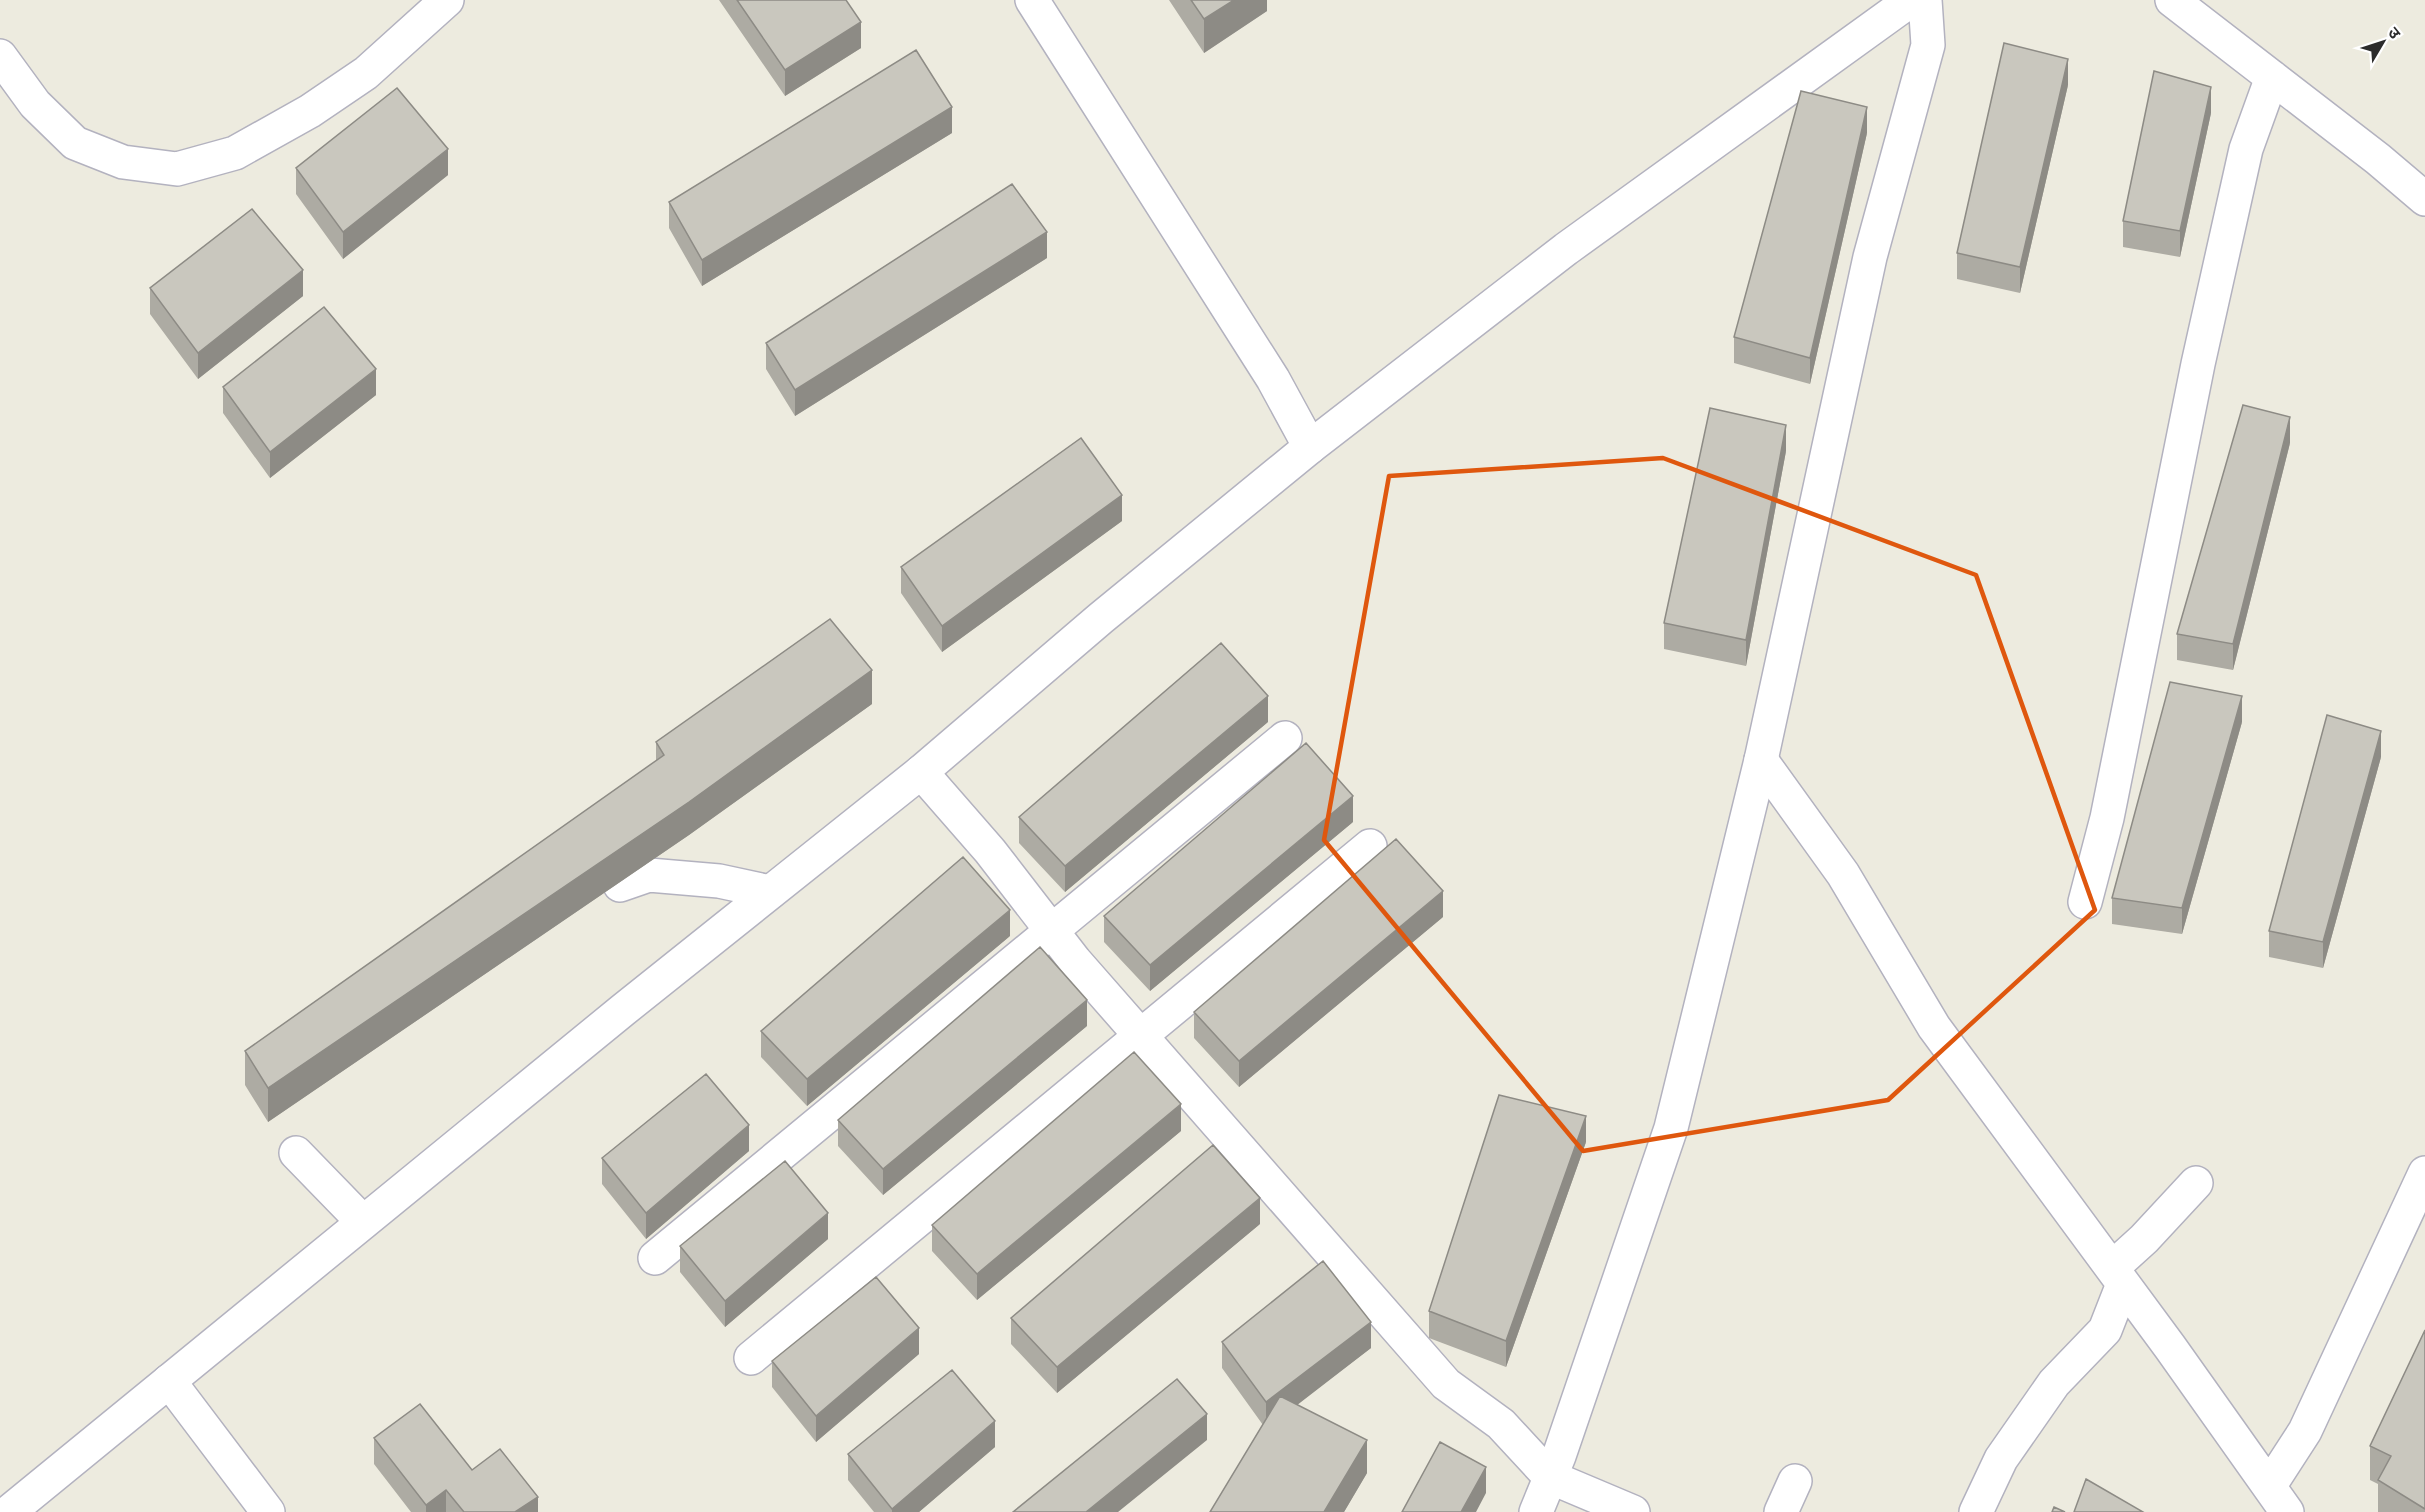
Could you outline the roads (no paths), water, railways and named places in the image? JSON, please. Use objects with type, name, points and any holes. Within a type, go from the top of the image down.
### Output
[{"type":"street","points":[[0,56],[35,104],[75,143],[123,162],[177,169],[235,153],[310,111],[366,73],[447,0]]},
{"type":"street","points":[[1032,0],[1273,379],[1310,447]]},
{"type":"street","points":[[9,1512],[363,1222],[921,772],[1101,618],[1310,447],[1566,249],[1911,0]]},
{"type":"street","points":[[1536,1512],[1671,1128],[1761,760],[1870,257],[1928,45],[1925,0]]},
{"type":"street","points":[[2172,0],[2425,199]]},
{"type":"street","points":[[2085,902],[2107,818],[2198,364],[2246,149],[2272,77]]},
{"type":"street","points":[[655,1258],[1285,738]]},
{"type":"street","points":[[1761,760],[1843,874],[1934,1027],[2118,1276],[2278,1499]]},
{"type":"street","points":[[921,772],[990,851],[1075,961],[1446,1384],[1501,1424],[1550,1477],[1633,1512]]},
{"type":"street","points":[[752,1358],[1370,846]]},
{"type":"street","points":[[620,885],[649,875],[719,881],[770,892]]},
{"type":"street","points":[[296,1153],[363,1222]]},
{"type":"street","points":[[2278,1499],[2305,1431],[2425,1173]]},
{"type":"street","points":[[1976,1512],[2001,1459],[2054,1383],[2105,1330],[2118,1276],[2144,1239],[2196,1183]]},
{"type":"street","points":[[169,1381],[268,1512]]},
{"type":"street","points":[[1781,1512],[1795,1481]]}]
